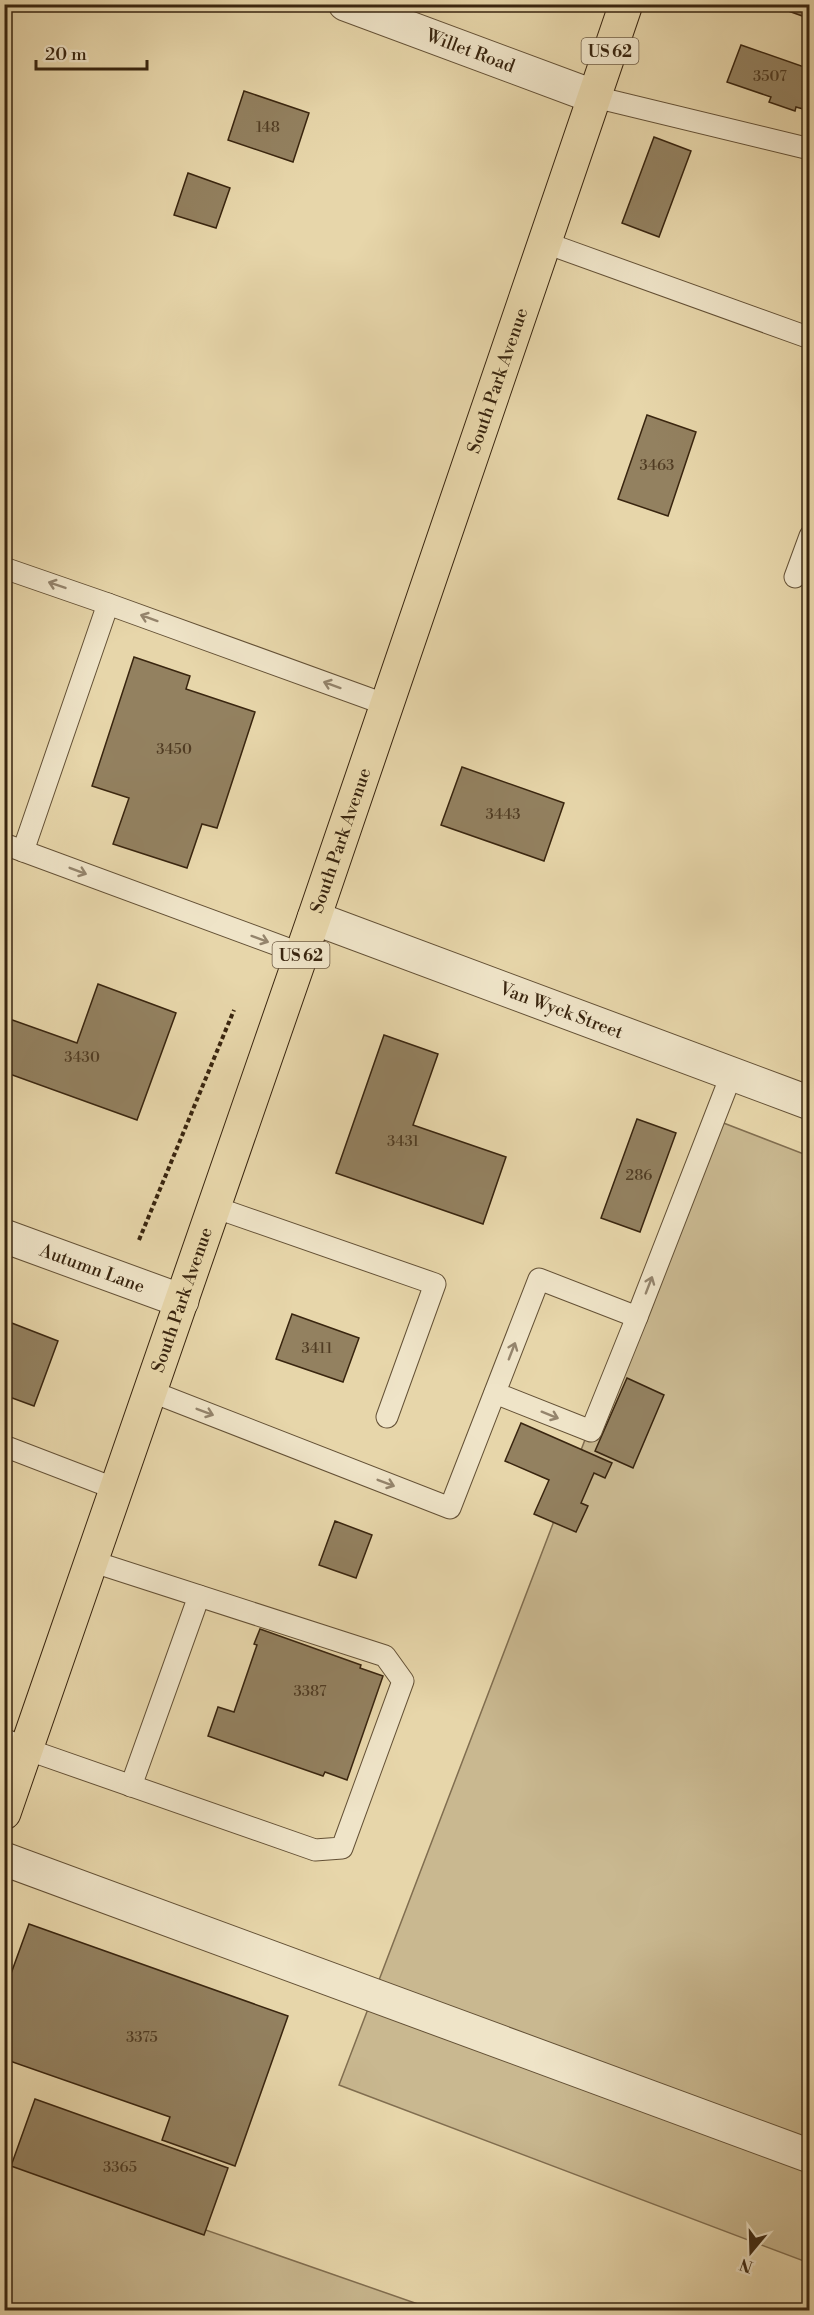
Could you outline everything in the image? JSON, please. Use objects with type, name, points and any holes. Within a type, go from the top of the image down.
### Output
[{"type":"main road","name":"South Park Avenue","points":[[4,1813],[15,1744],[91,1561],[302,954],[626,4]]},
{"type":"street","name":"Willet Road","points":[[345,4],[595,97]]},
{"type":"street","name":"Van Wyck Street","points":[[314,918],[810,1103]]},
{"type":"street","name":"Autumn Lane","points":[[4,1236],[182,1301]]},
{"type":"street","points":[[4,1859],[810,2156]]},
{"type":"lane","points":[[595,97],[810,149]]},
{"type":"lane","points":[[546,243],[810,338]]},
{"type":"lane","points":[[795,577],[810,536]]},
{"type":"lane","points":[[4,568],[108,603],[387,705]]},
{"type":"lane","points":[[108,603],[14,847],[302,954]]},
{"type":"lane","points":[[495,1393],[591,1431],[732,1073]]},
{"type":"lane","points":[[214,1207],[435,1284],[387,1417]]},
{"type":"lane","points":[[150,1391],[450,1508],[539,1279],[637,1317]]},
{"type":"lane","points":[[4,1446],[116,1489]]},
{"type":"lane","points":[[15,1744],[315,1850],[342,1848],[403,1681],[385,1656],[91,1561]]},
{"type":"lane","points":[[131,1786],[199,1596]]},
{"type":"path","points":[[139,1240],[234,1010]]},
{"type":"shaded area","points":[[708,1117],[809,1156],[809,2263],[339,2085]]},
{"type":"shaded area","points":[[5,2160],[435,2310],[5,2310]]},
{"type":"building","points":[[769,4],[810,4],[810,5],[805,17]]},
{"type":"building","points":[[741,45],[810,69],[810,111],[796,107],[795,111],[769,102],[771,97],[727,82]]},
{"type":"building","points":[[244,91],[309,113],[293,162],[228,140]]},
{"type":"building","points":[[654,137],[691,151],[659,237],[622,223]]},
{"type":"building","points":[[188,173],[230,188],[216,228],[174,215]]},
{"type":"building","points":[[647,415],[696,432],[668,516],[618,499]]},
{"type":"building","points":[[134,657],[190,676],[186,689],[255,712],[217,828],[202,824],[187,868],[113,844],[129,798],[92,786]]},
{"type":"building","points":[[462,767],[564,803],[544,861],[441,825]]},
{"type":"building","points":[[98,984],[176,1013],[137,1120],[4,1072],[4,1017],[77,1043]]},
{"type":"building","points":[[384,1035],[438,1054],[413,1125],[506,1157],[483,1224],[336,1173]]},
{"type":"building","points":[[637,1119],[676,1133],[640,1232],[601,1218]]},
{"type":"building","points":[[292,1314],[359,1338],[343,1382],[276,1359]]},
{"type":"building","points":[[4,1320],[58,1341],[34,1406],[4,1395]]},
{"type":"building","points":[[627,1378],[664,1395],[633,1468],[595,1451]]},
{"type":"building","points":[[521,1423],[612,1463],[605,1478],[594,1473],[581,1503],[588,1506],[576,1532],[534,1514],[549,1480],[505,1461]]},
{"type":"building","points":[[335,1521],[372,1535],[356,1578],[319,1565]]},
{"type":"building","points":[[260,1629],[361,1665],[360,1668],[383,1676],[347,1780],[325,1772],[323,1776],[208,1736],[218,1707],[234,1712],[257,1645],[254,1644]]},
{"type":"building","points":[[29,1924],[288,2016],[235,2166],[162,2140],[170,2117],[4,2059],[4,1993]]},
{"type":"building","points":[[35,2099],[228,2168],[204,2235],[11,2166]]}]
